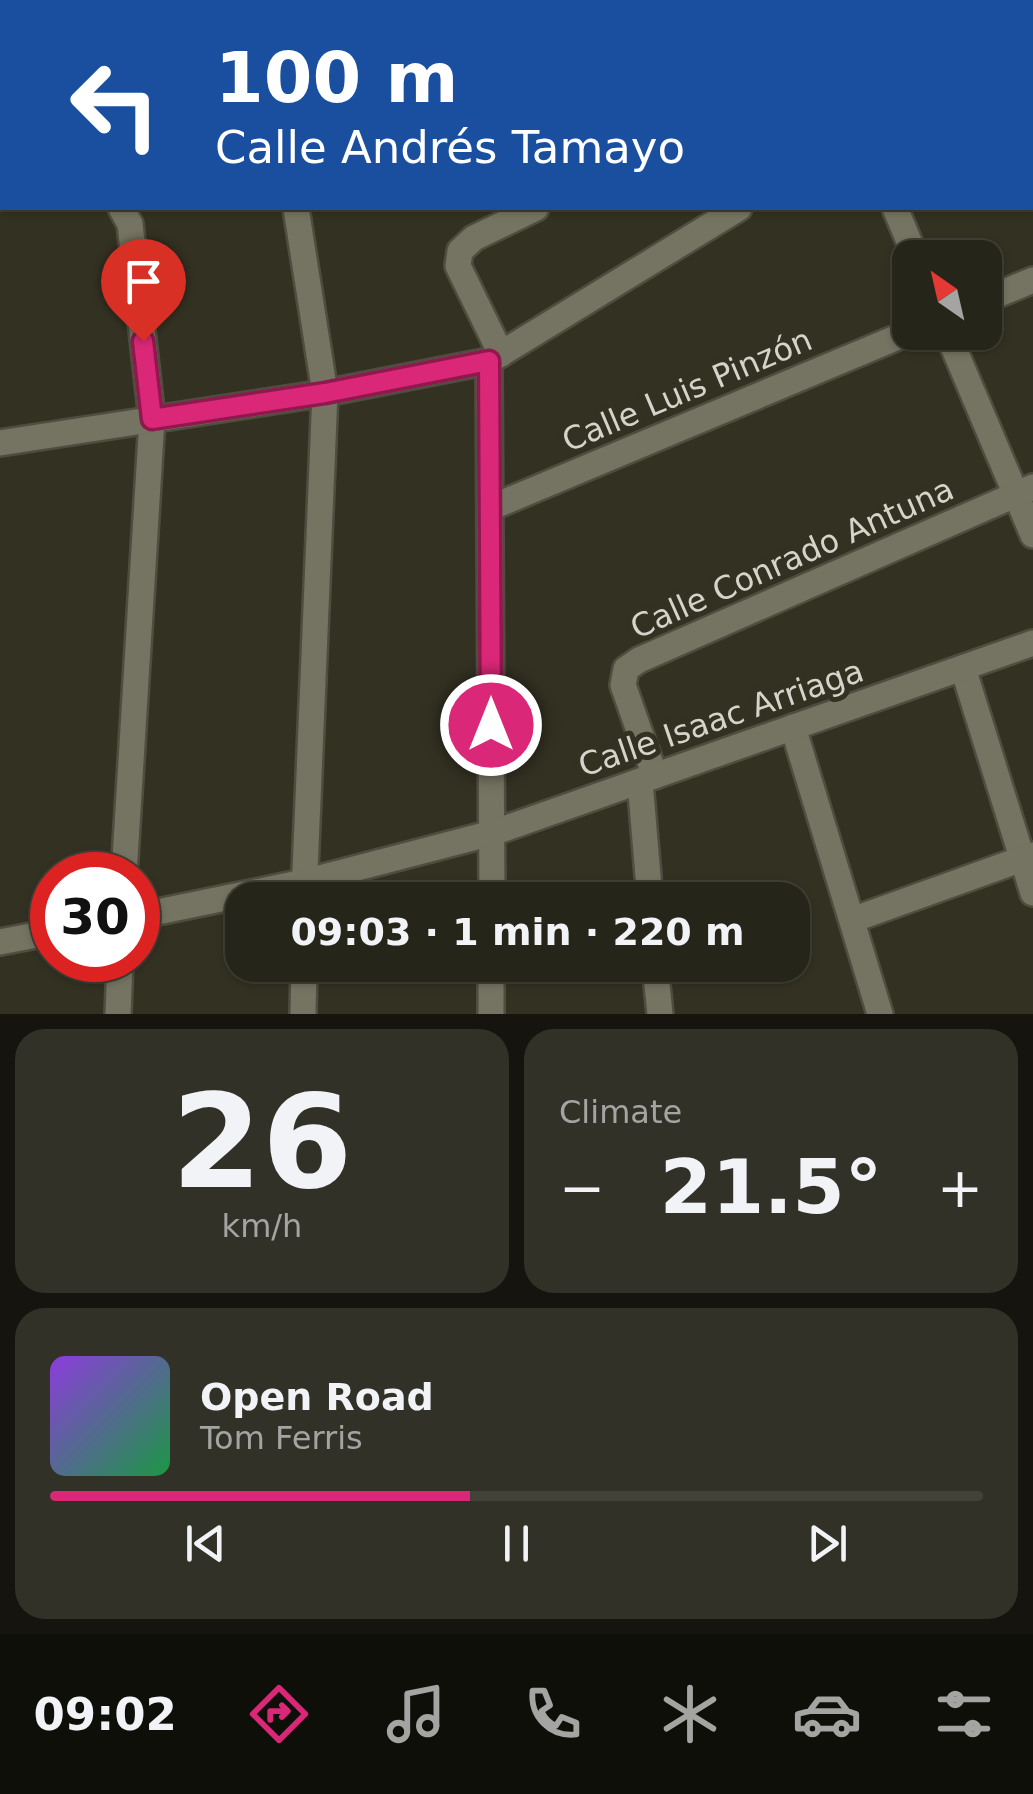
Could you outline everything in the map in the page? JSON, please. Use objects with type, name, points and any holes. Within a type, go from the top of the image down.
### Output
[{"type":"street","points":[[122,210],[130,224],[152,419],[125,852]]},
{"type":"street","points":[[296,210],[325,393],[304,882]]},
{"type":"street","points":[[492,882],[490,508],[495,358],[458,266],[460,251],[474,238],[532,210]]},
{"type":"street","points":[[0,442],[325,393],[495,358],[736,210]]},
{"type":"street","points":[[896,210],[908,240]]},
{"type":"street","points":[[1002,293],[1033,280]]},
{"type":"street","name":"Calle Luis Pinzón","points":[[490,508],[892,340]]},
{"type":"street","points":[[956,350],[1024,490],[1033,535]]},
{"type":"street","name":"Calle Conrado Antuna","points":[[650,882],[647,779],[623,685],[626,669],[1024,490]]},
{"type":"street","name":"Calle Isaac Arriaga","points":[[334,882],[492,834],[1033,643]]},
{"type":"street","points":[[963,668],[1028,857],[1033,893]]},
{"type":"street","points":[[794,727],[880,1014]]},
{"type":"street","points":[[852,920],[1028,857]]},
{"type":"street","name":"Calle Isaac Arriaga","points":[[160,913],[225,903]]},
{"type":"street","points":[[0,942],[30,936]]},
{"type":"street","points":[[118,1014],[119,982]]},
{"type":"street","points":[[303,1014],[304,982]]},
{"type":"street","points":[[492,982],[492,1014]]},
{"type":"street","points":[[657,982],[660,1014]]},
{"type":"route","points":[[143,341],[152,419],[325,393],[489,361],[491,725]]}]
